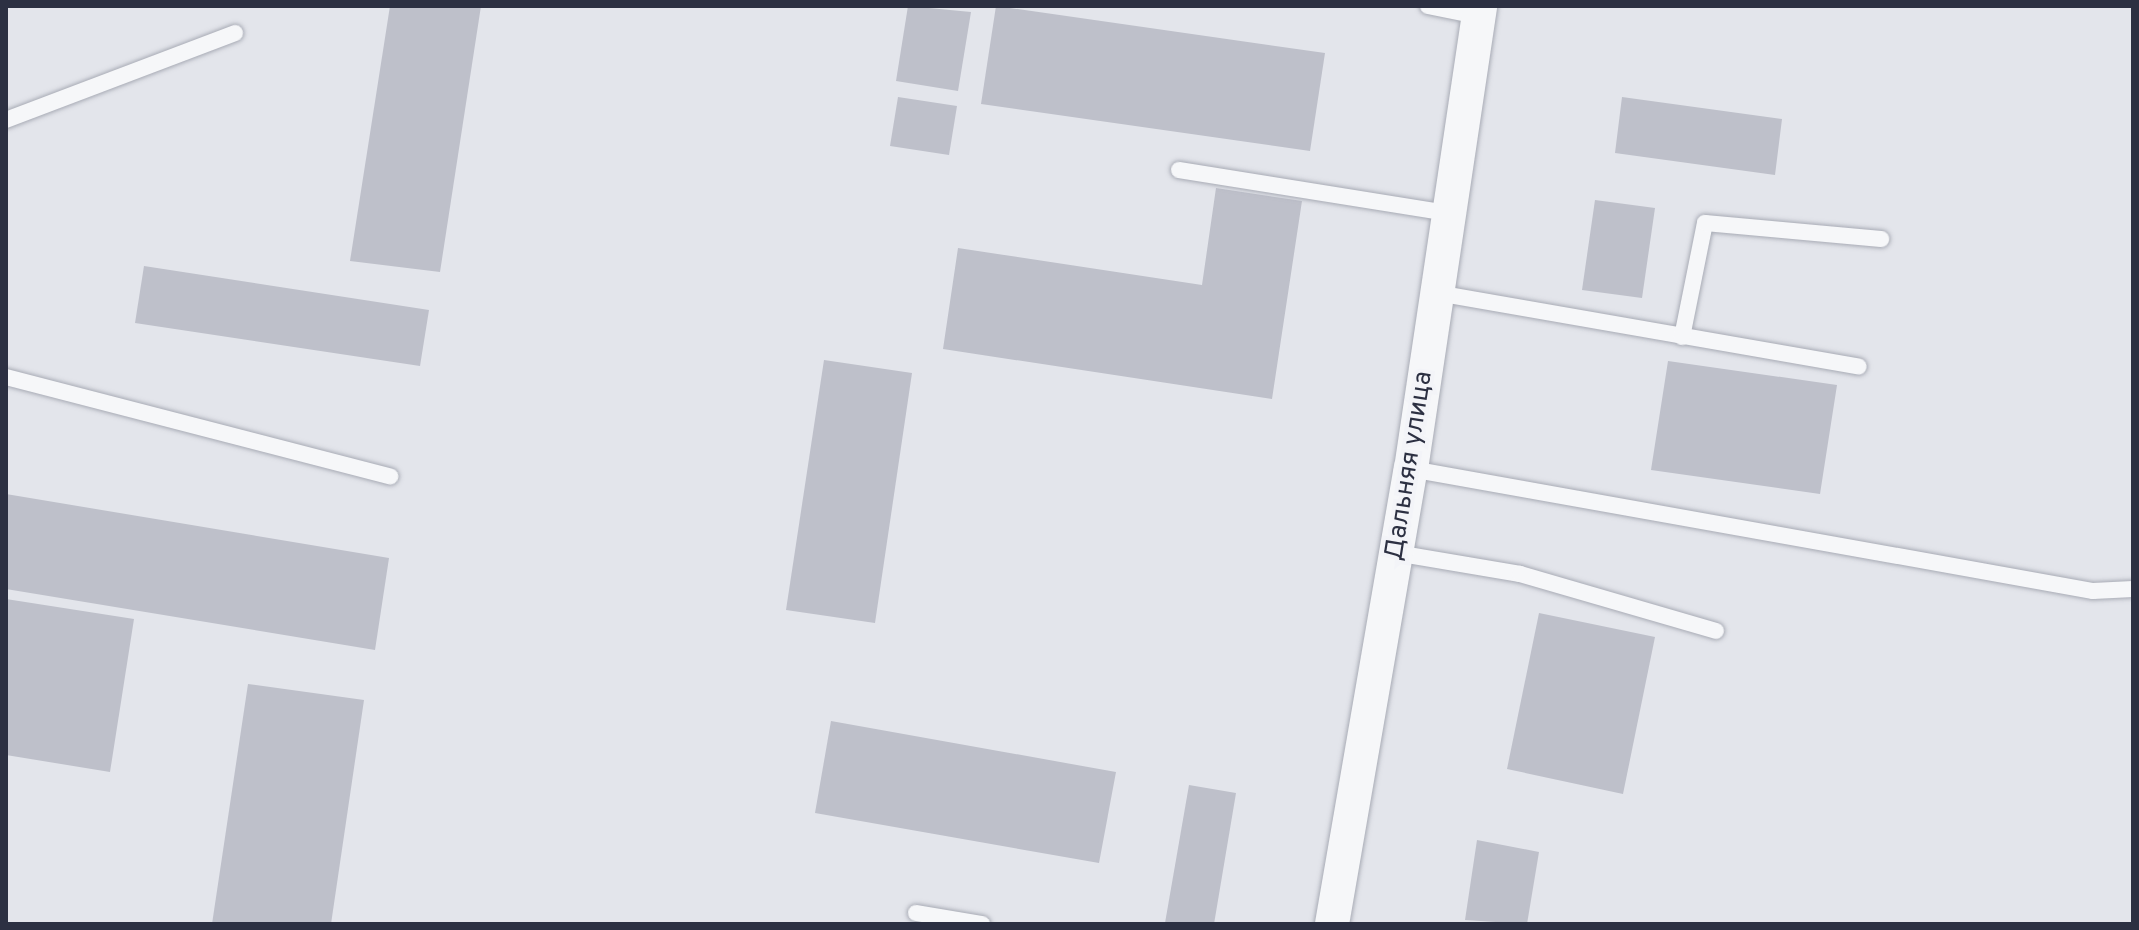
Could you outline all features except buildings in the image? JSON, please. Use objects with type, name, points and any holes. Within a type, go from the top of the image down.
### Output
[{"type":"street","name":"Дальняя улица","points":[[1332,924],[1411,469],[1479,11]]},
{"type":"lane","points":[[1428,6],[1479,11]]},
{"type":"lane","points":[[6,120],[235,33]]},
{"type":"lane","points":[[1179,170],[1447,213]]},
{"type":"lane","points":[[1682,337],[1705,223],[1881,239]]},
{"type":"lane","points":[[1437,293],[1859,367]]},
{"type":"lane","points":[[6,377],[390,476]]},
{"type":"lane","points":[[1411,469],[2093,591],[2133,589]]},
{"type":"lane","points":[[1396,553],[1520,574],[1716,631]]},
{"type":"lane","points":[[916,913],[982,924]]}]
